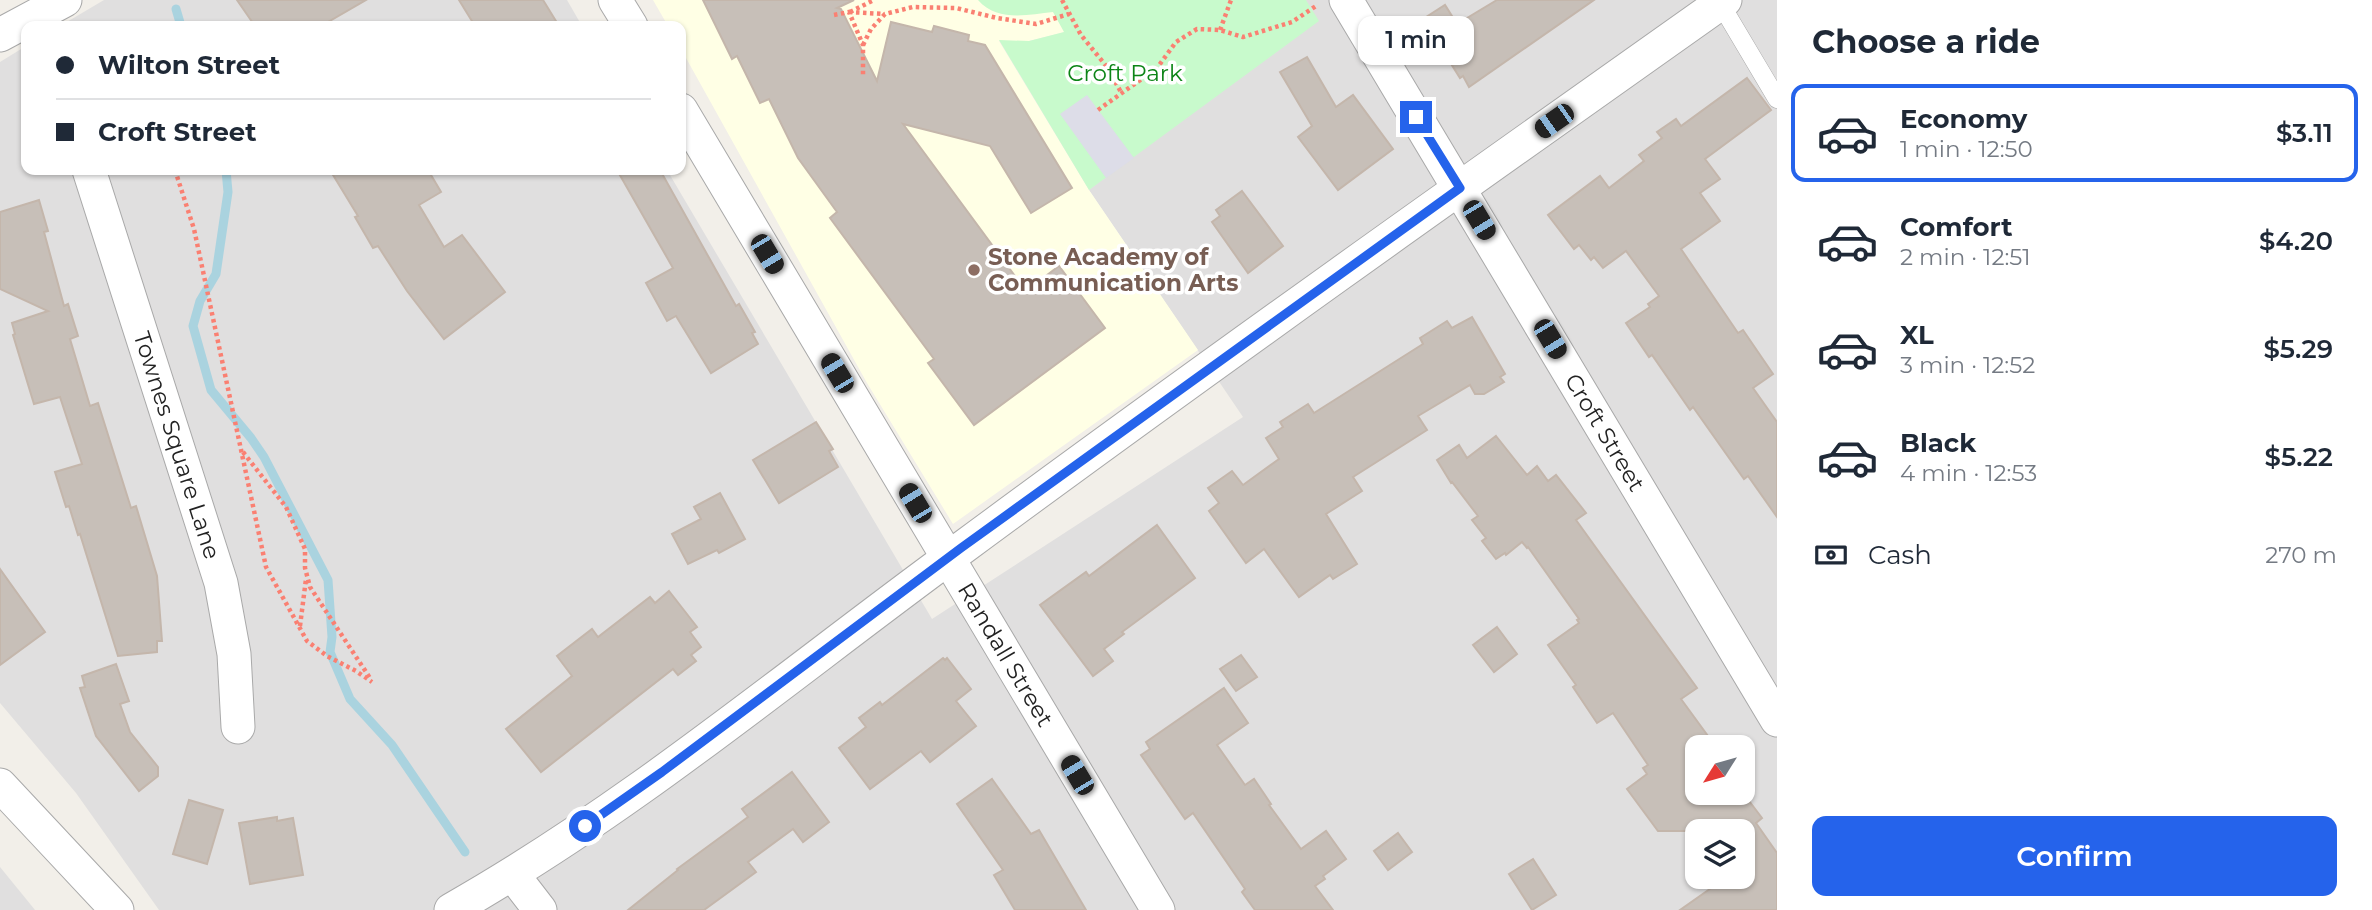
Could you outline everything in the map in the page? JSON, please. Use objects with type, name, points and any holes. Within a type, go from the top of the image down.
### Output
[{"type":"street","name":"Croft Street","points":[[1335,1],[1460,188],[1777,720]]},
{"type":"street","points":[[451,910],[513,875],[662,772],[948,558],[1722,2]]},
{"type":"street","points":[[33,21],[50,14]]},
{"type":"street","points":[[0,35],[21,26]]},
{"type":"street","name":"Randall Street","points":[[686,118],[1158,910]]},
{"type":"street","name":"Townes Square Lane","points":[[91,175],[220,583],[234,654],[238,727]]},
{"type":"street","points":[[0,785],[119,908]]},
{"type":"street","points":[[513,875],[540,910]]},
{"type":"lane","points":[[1722,2],[1777,99]]},
{"type":"path","points":[[834,15],[849,12],[874,0]]},
{"type":"path","points":[[942,0],[949,8]]},
{"type":"path","points":[[1062,0],[1081,36],[1107,66],[1122,94]]},
{"type":"path","points":[[1220,30],[1231,0]]},
{"type":"path","points":[[1098,110],[1157,68],[1176,41],[1198,29],[1220,30],[1243,37],[1292,22],[1335,1]]},
{"type":"path","points":[[849,12],[885,14],[913,7],[949,8],[1036,24],[1069,14]]},
{"type":"path","points":[[849,12],[863,45],[863,75]]},
{"type":"path","points":[[863,45],[871,29],[885,14]]},
{"type":"path","points":[[177,175],[194,229],[240,449],[266,567],[307,641],[372,682],[310,587],[305,549],[286,507],[240,449]]},
{"type":"path","points":[[300,627],[307,576]]},
{"type":"shaded area","points":[[104,0],[567,0],[579,21],[68,21]]},
{"type":"shaded area","name":"Stone Academy of Communication Arts","points":[[653,0],[1046,0],[1065,32],[1029,41],[999,41],[1089,190],[1198,350],[953,524],[867,383],[686,58],[686,21],[665,21]]},
{"type":"shaded area","points":[[1280,0],[1777,0],[1777,910],[159,910],[76,793],[0,703],[0,62],[21,49],[21,175],[670,175],[932,619],[1243,417],[1089,190],[1292,22]]},
{"type":"shaded area","points":[[1087,95],[1134,158],[1106,178],[1060,114]]},
{"type":"shaded area","points":[[0,867],[35,910],[0,910]]},
{"type":"green space","name":"Croft Park","points":[[978,0],[1306,0],[1319,21],[1089,190],[999,40],[1029,41],[1064,32],[1053,12],[1003,14],[994,12]]},
{"type":"building","points":[[237,0],[366,0],[330,21],[252,21]]},
{"type":"building","points":[[459,0],[543,0],[556,21],[472,21]]},
{"type":"building","points":[[703,0],[854,0],[837,8],[841,9],[877,81],[891,22],[932,32],[934,26],[969,35],[968,41],[985,45],[1072,188],[1031,213],[990,146],[903,124],[1026,291],[1059,266],[1105,328],[974,425],[928,363],[934,359],[830,218],[837,212],[798,158],[769,99],[760,103],[737,56],[732,59]]},
{"type":"building","points":[[1497,0],[1594,0],[1469,87],[1463,76],[1460,78],[1423,19],[1445,5],[1457,24]]},
{"type":"building","points":[[1307,57],[1336,107],[1353,95],[1393,149],[1338,190],[1298,137],[1312,126],[1280,72]]},
{"type":"building","points":[[1747,78],[1771,110],[1705,159],[1720,179],[1700,193],[1720,221],[1681,249],[1738,333],[1743,330],[1773,374],[1753,388],[1777,422],[1777,517],[1748,476],[1744,479],[1693,407],[1690,410],[1626,323],[1650,307],[1648,304],[1659,296],[1626,251],[1603,268],[1594,257],[1591,260],[1579,245],[1574,249],[1548,215],[1600,176],[1609,188],[1644,161],[1639,155],[1662,138],[1657,132],[1676,119],[1681,126]]},
{"type":"building","points":[[333,175],[431,175],[441,192],[419,205],[444,247],[462,235],[505,292],[444,339],[407,291],[378,246],[373,248],[355,217],[358,216]]},
{"type":"building","points":[[620,175],[663,175],[736,306],[739,304],[755,332],[752,333],[758,344],[711,373],[676,316],[667,321],[646,283],[673,268]]},
{"type":"building","points":[[1242,191],[1283,246],[1248,273],[1212,222],[1220,216],[1216,210]]},
{"type":"building","points":[[39,200],[48,231],[44,232],[64,306],[68,304],[78,336],[70,339],[90,406],[98,403],[131,508],[136,506],[157,576],[162,641],[157,641],[157,652],[118,656],[80,534],[78,535],[69,506],[66,507],[55,472],[82,464],[60,397],[34,404],[13,335],[12,323],[48,311],[0,289],[0,212]]},
{"type":"building","points":[[1472,317],[1505,374],[1500,377],[1504,382],[1484,394],[1475,394],[1470,385],[1418,416],[1427,430],[1353,477],[1362,491],[1326,514],[1357,564],[1333,579],[1330,575],[1299,597],[1264,549],[1246,563],[1209,511],[1219,503],[1208,488],[1232,471],[1243,485],[1279,459],[1266,438],[1283,427],[1280,422],[1308,404],[1314,413],[1423,344],[1420,338],[1447,321],[1452,328]]},
{"type":"building","points":[[816,422],[833,449],[829,451],[838,467],[779,503],[753,460]]},
{"type":"building","points":[[1496,436],[1527,475],[1537,466],[1548,481],[1556,475],[1586,513],[1576,520],[1697,688],[1681,699],[1707,735],[1685,735],[1685,805],[1752,805],[1762,818],[1756,823],[1777,853],[1777,910],[1680,910],[1710,889],[1755,889],[1755,819],[1685,819],[1685,831],[1658,831],[1627,789],[1647,774],[1643,768],[1648,765],[1613,713],[1597,723],[1573,687],[1576,685],[1548,645],[1579,623],[1579,619],[1522,542],[1506,555],[1505,553],[1496,559],[1482,541],[1486,538],[1472,520],[1478,516],[1451,483],[1437,460],[1459,445],[1467,458]]},
{"type":"building","points":[[720,493],[745,539],[719,553],[717,550],[688,564],[672,534],[701,519],[694,507]]},
{"type":"building","points":[[1157,525],[1195,578],[1122,632],[1124,634],[1104,649],[1113,661],[1093,676],[1040,605],[1086,572],[1089,576]]},
{"type":"building","points":[[0,569],[45,632],[0,665]]},
{"type":"building","points":[[669,591],[697,627],[690,632],[701,647],[691,655],[696,661],[678,675],[673,669],[541,772],[506,729],[572,676],[557,656],[592,629],[598,637],[650,597],[655,603]]},
{"type":"building","points":[[1497,627],[1517,654],[1494,672],[1473,645]]},
{"type":"building","points":[[1241,655],[1257,677],[1236,691],[1220,669]]},
{"type":"building","points":[[943,658],[947,658],[971,689],[956,701],[976,726],[930,762],[921,751],[870,789],[839,748],[866,727],[859,718],[880,702],[882,705]]},
{"type":"building","points":[[116,664],[129,701],[120,704],[130,732],[158,767],[158,776],[139,791],[96,736],[80,688],[85,687],[82,676]]},
{"type":"building","points":[[1224,688],[1248,723],[1217,745],[1245,785],[1254,779],[1301,849],[1326,831],[1346,859],[1323,876],[1325,879],[1315,886],[1333,910],[1255,910],[1242,892],[1245,889],[1193,813],[1185,819],[1141,755],[1150,749],[1146,742]]},
{"type":"building","points":[[792,772],[829,822],[803,842],[793,829],[748,862],[756,872],[704,910],[628,910],[677,869],[748,817],[742,809]]},
{"type":"building","points":[[992,779],[1031,834],[1039,830],[1086,910],[1015,910],[994,875],[1003,870],[957,804]]},
{"type":"building","points":[[189,800],[223,810],[207,864],[173,854]]},
{"type":"building","points":[[277,817],[277,821],[293,818],[303,875],[250,884],[239,823]]},
{"type":"building","points":[[1398,833],[1412,852],[1388,870],[1374,851]]},
{"type":"building","points":[[1533,859],[1556,895],[1532,910],[1509,874]]},
{"type":"waterway","points":[[176,9],[180,21]]},
{"type":"waterway","points":[[226,175],[228,192],[216,274],[200,301],[193,326],[211,390],[264,457],[328,580],[332,637],[330,652],[350,699],[392,745],[465,852]]},
{"type":"place","name":"Stone Academy of Communication Arts","points":[[974,270]]},
{"type":"route","points":[[585,826],[662,772],[961,548],[1460,188],[1416,117]]}]
